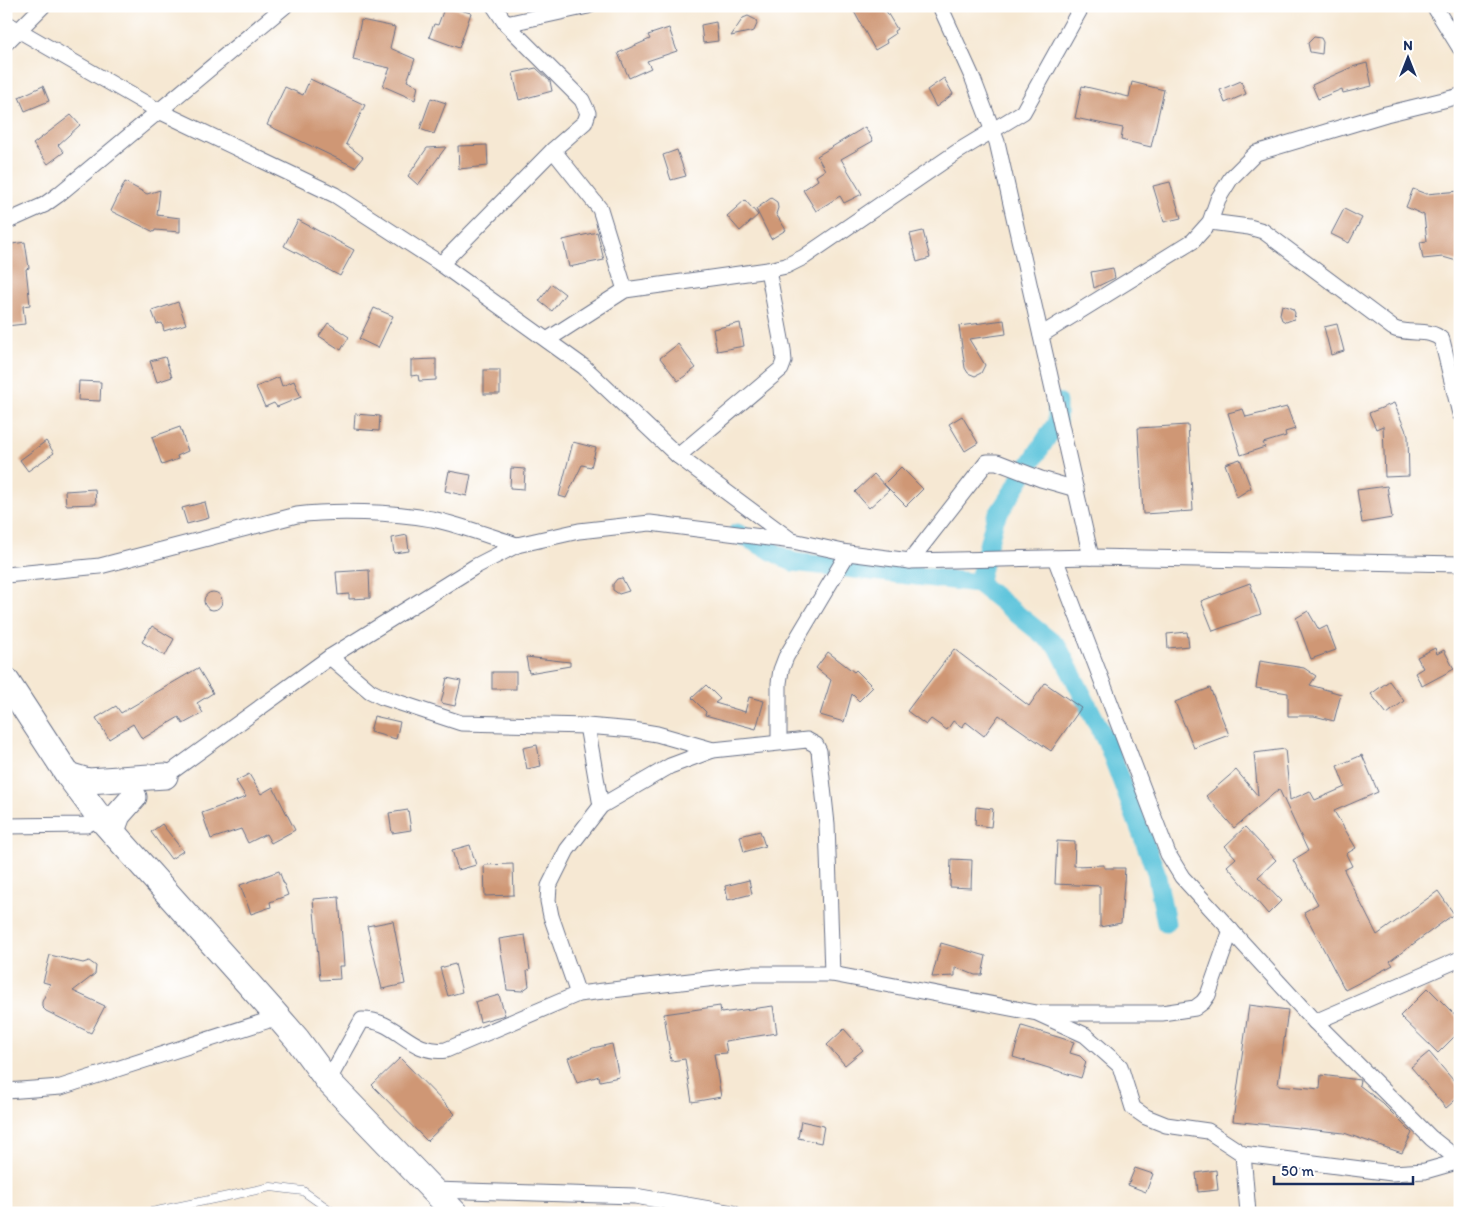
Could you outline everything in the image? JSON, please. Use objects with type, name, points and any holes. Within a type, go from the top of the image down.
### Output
[{"type":"main road","points":[[6,680],[99,825],[266,1021],[321,1072],[456,1213]]},
{"type":"main road","points":[[6,710],[37,758],[276,1014],[321,1072]]},
{"type":"main road","points":[[68,775],[88,781],[165,776]]},
{"type":"main road","points":[[99,825],[118,815],[134,797]]},
{"type":"street","points":[[6,43],[13,26],[43,6]]},
{"type":"street","points":[[6,222],[44,205],[285,6]]},
{"type":"street","points":[[441,264],[553,150],[585,122],[587,108],[582,100],[506,24],[494,6]]},
{"type":"street","points":[[506,24],[588,6]]},
{"type":"street","points":[[940,6],[973,79],[997,142],[1091,557]]},
{"type":"street","points":[[547,340],[626,290],[768,270],[786,266],[804,257],[992,129],[1023,112],[1082,6]]},
{"type":"street","points":[[1434,6],[1460,48]]},
{"type":"street","points":[[13,26],[159,111],[336,194],[441,264],[584,367],[678,456],[793,541]]},
{"type":"street","points":[[1040,334],[1193,241],[1210,222],[1218,200],[1231,178],[1256,153],[1386,114],[1460,96]]},
{"type":"street","points":[[553,150],[600,209],[626,290]]},
{"type":"street","points":[[1210,222],[1250,227],[1263,231],[1392,328],[1401,332],[1431,333],[1438,336],[1442,340],[1460,414]]},
{"type":"street","points":[[678,456],[781,369],[784,361],[783,350],[768,270]]},
{"type":"street","points":[[910,560],[987,462],[997,462],[1040,479],[1076,490]]},
{"type":"street","points":[[6,575],[100,566],[297,515],[316,512],[425,518],[517,545]]},
{"type":"street","points":[[134,797],[330,657],[476,566],[517,545],[579,530],[650,523],[793,541],[848,553],[910,560],[1091,557],[1460,564]]},
{"type":"street","points":[[779,742],[780,670],[848,553]]},
{"type":"street","points":[[1055,558],[1168,854],[1182,877],[1315,1022],[1419,1126],[1460,1161]]},
{"type":"street","points":[[330,657],[370,691],[382,698],[461,723],[587,726],[657,734],[713,750]]},
{"type":"street","points":[[587,726],[601,806]]},
{"type":"street","points":[[578,994],[551,916],[548,901],[549,886],[567,850],[601,806],[670,766],[713,750],[779,742],[807,740],[816,745],[819,751],[827,824],[832,974]]},
{"type":"street","points":[[6,826],[99,825]]},
{"type":"street","points":[[321,1072],[362,1020],[373,1020],[386,1025],[422,1048],[432,1052],[446,1050],[578,994],[750,974],[832,974],[1037,1013],[1162,1013],[1194,1008],[1203,1002],[1208,995],[1231,930]]},
{"type":"street","points":[[1315,1022],[1460,959]]},
{"type":"street","points":[[1037,1013],[1085,1035],[1120,1066],[1133,1108],[1146,1117],[1166,1125],[1208,1131],[1243,1154],[1392,1173],[1425,1171],[1460,1161]]},
{"type":"street","points":[[6,1090],[61,1087],[266,1021]]},
{"type":"street","points":[[1243,1154],[1248,1213]]},
{"type":"street","points":[[434,1190],[635,1196],[733,1213]]},
{"type":"lane","points":[[147,1213],[272,1187],[304,1191],[334,1213]]},
{"type":"building","points":[[445,6],[471,13],[459,48],[429,37],[434,24],[438,25]]},
{"type":"building","points":[[851,6],[883,6],[897,29],[894,31],[895,34],[886,40],[887,43],[875,50]]},
{"type":"building","points":[[748,16],[756,20],[757,24],[754,31],[731,36],[743,18]]},
{"type":"building","points":[[361,20],[395,27],[390,48],[415,59],[407,81],[418,86],[415,100],[383,86],[390,68],[353,60]]},
{"type":"building","points":[[716,22],[718,41],[703,43],[701,25]]},
{"type":"building","points":[[669,28],[677,51],[647,61],[651,68],[629,78],[618,53],[650,39],[648,35]]},
{"type":"building","points":[[1314,37],[1321,38],[1323,42],[1322,54],[1310,52],[1308,43]]},
{"type":"building","points":[[1367,63],[1372,86],[1343,93],[1342,89],[1318,99],[1312,85],[1352,67]]},
{"type":"building","points":[[536,68],[550,81],[552,91],[519,100],[513,73]]},
{"type":"building","points":[[944,78],[953,94],[936,107],[927,90]]},
{"type":"building","points":[[310,79],[365,105],[346,144],[363,157],[355,167],[267,125],[285,87],[303,95]]},
{"type":"building","points":[[1241,81],[1246,94],[1225,103],[1220,90]]},
{"type":"building","points":[[1132,82],[1164,90],[1151,147],[1121,140],[1123,128],[1075,118],[1082,86],[1129,97]]},
{"type":"building","points":[[43,86],[49,101],[25,111],[19,97]]},
{"type":"building","points":[[431,98],[446,103],[434,134],[420,129]]},
{"type":"building","points":[[71,115],[80,125],[58,145],[64,152],[48,164],[33,144]]},
{"type":"building","points":[[865,127],[873,141],[841,159],[862,194],[844,203],[840,196],[816,211],[803,190],[818,180],[816,176],[825,170],[817,156]]},
{"type":"building","points":[[487,145],[488,166],[459,169],[458,146]]},
{"type":"building","points":[[446,147],[418,185],[408,176],[427,148]]},
{"type":"building","points":[[677,150],[686,176],[671,180],[663,155]]},
{"type":"building","points":[[125,182],[147,194],[160,190],[157,215],[180,218],[180,232],[155,230],[154,232],[111,211]]},
{"type":"building","points":[[1170,182],[1181,218],[1164,222],[1153,186]]},
{"type":"building","points":[[1413,189],[1426,194],[1460,191],[1460,262],[1443,257],[1423,259],[1420,242],[1427,241],[1424,215],[1406,207]]},
{"type":"building","points":[[771,198],[777,202],[776,214],[786,230],[771,239],[756,209]]},
{"type":"building","points":[[745,200],[758,215],[740,231],[727,216]]},
{"type":"building","points":[[1344,209],[1362,218],[1349,243],[1331,234]]},
{"type":"building","points":[[298,220],[354,250],[340,276],[284,246]]},
{"type":"building","points":[[923,231],[930,258],[917,262],[910,234]]},
{"type":"building","points":[[597,232],[604,260],[569,267],[563,240]]},
{"type":"building","points":[[25,242],[29,268],[26,269],[30,305],[23,306],[25,324],[6,326],[6,245]]},
{"type":"building","points":[[1113,268],[1115,278],[1094,288],[1091,272]]},
{"type":"building","points":[[552,284],[565,294],[552,311],[539,301]]},
{"type":"building","points":[[178,302],[186,324],[164,331],[162,323],[157,324],[152,311]]},
{"type":"building","points":[[1282,305],[1293,309],[1295,313],[1294,319],[1286,322],[1282,320],[1280,314]]},
{"type":"building","points":[[374,308],[393,316],[378,348],[359,339]]},
{"type":"building","points":[[1004,320],[1006,334],[969,339],[985,365],[981,373],[975,376],[968,373],[965,368],[959,326]]},
{"type":"building","points":[[328,323],[349,337],[341,350],[319,336]]},
{"type":"building","points":[[740,323],[744,346],[717,351],[713,329]]},
{"type":"building","points":[[1337,324],[1344,351],[1331,355],[1324,327]]},
{"type":"building","points":[[678,344],[696,368],[678,381],[660,358]]},
{"type":"building","points":[[165,357],[172,377],[157,382],[150,361]]},
{"type":"building","points":[[436,359],[436,380],[419,381],[418,375],[411,376],[411,360]]},
{"type":"building","points":[[484,370],[500,370],[500,394],[484,394]]},
{"type":"building","points":[[279,377],[282,386],[294,381],[301,397],[277,407],[274,403],[265,407],[256,387]]},
{"type":"building","points":[[79,381],[101,382],[100,401],[78,400]]},
{"type":"building","points":[[1394,403],[1408,436],[1409,476],[1385,477],[1383,426],[1376,429],[1369,413]]},
{"type":"building","points":[[1287,407],[1295,429],[1285,432],[1286,436],[1263,443],[1265,447],[1241,455],[1228,413],[1243,409],[1246,417]]},
{"type":"building","points":[[355,414],[380,416],[379,431],[354,429]]},
{"type":"building","points":[[962,416],[978,443],[965,451],[949,424]]},
{"type":"building","points":[[1188,425],[1193,511],[1143,514],[1138,428]]},
{"type":"building","points":[[180,427],[188,451],[177,456],[178,459],[162,465],[152,437]]},
{"type":"building","points":[[46,441],[54,453],[28,471],[20,460]]},
{"type":"building","points":[[573,442],[596,448],[591,467],[582,465],[566,498],[559,496]]},
{"type":"building","points":[[1240,459],[1251,488],[1237,497],[1225,464]]},
{"type":"building","points":[[901,467],[923,489],[906,506],[884,484]]},
{"type":"building","points":[[511,468],[525,469],[524,489],[510,488]]},
{"type":"building","points":[[449,471],[471,475],[467,496],[445,491]]},
{"type":"building","points":[[874,474],[889,490],[869,508],[855,492]]},
{"type":"building","points":[[1387,486],[1392,518],[1362,523],[1357,490]]},
{"type":"building","points":[[95,489],[96,504],[66,505],[65,491]]},
{"type":"building","points":[[205,502],[209,518],[187,524],[182,508]]},
{"type":"building","points":[[407,535],[409,551],[394,553],[392,538]]},
{"type":"building","points":[[369,570],[370,598],[349,599],[349,594],[338,595],[336,572]]},
{"type":"building","points":[[622,578],[629,591],[619,594],[613,590],[613,584],[617,579]]},
{"type":"building","points":[[1250,583],[1261,614],[1213,631],[1201,601]]},
{"type":"building","points":[[213,592],[219,595],[222,601],[219,607],[213,610],[207,607],[204,601],[207,595]]},
{"type":"building","points":[[1308,611],[1319,630],[1327,626],[1336,650],[1311,659],[1296,618]]},
{"type":"building","points":[[152,626],[174,639],[165,656],[142,642]]},
{"type":"building","points":[[1187,632],[1189,646],[1168,648],[1167,634]]},
{"type":"building","points":[[1435,648],[1437,654],[1444,650],[1454,669],[1422,686],[1415,673],[1423,668],[1417,657]]},
{"type":"building","points":[[954,649],[1029,706],[1045,683],[1081,708],[1051,751],[999,715],[984,736],[966,722],[962,727],[953,721],[947,730],[931,719],[926,725],[907,711]]},
{"type":"building","points":[[828,652],[854,672],[856,670],[873,687],[859,701],[852,694],[844,722],[820,715],[831,680],[816,668]]},
{"type":"building","points":[[526,657],[570,662],[570,666],[529,673]]},
{"type":"building","points":[[1260,661],[1304,668],[1316,676],[1310,685],[1341,694],[1334,721],[1314,716],[1288,716],[1288,693],[1256,688]]},
{"type":"building","points":[[198,668],[213,693],[197,703],[203,713],[183,724],[179,717],[142,739],[133,724],[109,739],[96,718],[116,706],[121,713]]},
{"type":"building","points":[[492,672],[516,672],[516,689],[492,689]]},
{"type":"building","points":[[447,678],[461,681],[455,706],[441,703]]},
{"type":"building","points":[[1389,681],[1404,701],[1387,714],[1371,694]]},
{"type":"building","points":[[706,685],[720,699],[715,703],[745,712],[749,697],[764,701],[756,729],[705,715],[706,712],[692,698]]},
{"type":"building","points":[[1210,688],[1229,735],[1194,748],[1175,702]]},
{"type":"building","points":[[374,716],[400,722],[396,739],[370,732]]},
{"type":"building","points":[[537,745],[541,766],[527,769],[523,748]]},
{"type":"building","points":[[1285,749],[1290,800],[1310,791],[1315,800],[1345,787],[1337,766],[1362,755],[1378,792],[1334,811],[1356,848],[1346,854],[1352,866],[1344,870],[1377,935],[1438,891],[1454,914],[1390,961],[1393,965],[1345,990],[1304,912],[1318,904],[1293,860],[1308,851],[1279,789],[1234,828],[1206,796],[1236,770],[1258,796],[1254,753]]},
{"type":"building","points":[[249,774],[261,794],[273,787],[295,830],[271,843],[266,834],[248,843],[241,829],[211,839],[202,813],[246,797],[236,781]]},
{"type":"building","points":[[976,807],[993,809],[991,827],[975,825]]},
{"type":"building","points":[[408,810],[411,830],[392,833],[389,813]]},
{"type":"building","points":[[162,824],[183,851],[171,859],[151,832]]},
{"type":"building","points":[[1245,827],[1276,860],[1258,877],[1281,901],[1268,914],[1227,866],[1236,858],[1225,846]]},
{"type":"building","points":[[760,831],[765,846],[744,852],[740,836]]},
{"type":"building","points":[[1057,841],[1075,842],[1074,866],[1104,865],[1104,868],[1125,868],[1121,923],[1100,927],[1100,886],[1055,884]]},
{"type":"building","points":[[470,845],[476,865],[458,870],[452,850]]},
{"type":"building","points":[[951,859],[972,860],[971,888],[950,887]]},
{"type":"building","points":[[513,864],[514,895],[485,896],[484,865]]},
{"type":"building","points":[[279,871],[288,895],[270,902],[271,907],[251,914],[240,885]]},
{"type":"building","points":[[749,880],[752,894],[728,900],[725,886]]},
{"type":"building","points":[[339,897],[344,966],[339,966],[340,979],[320,980],[313,899]]},
{"type":"building","points":[[393,921],[405,984],[382,989],[367,926]]},
{"type":"building","points":[[525,935],[530,970],[527,971],[529,986],[522,991],[507,990],[499,939]]},
{"type":"building","points":[[941,943],[986,956],[982,975],[975,975],[955,967],[955,976],[932,977]]},
{"type":"building","points":[[50,955],[83,963],[89,961],[96,966],[95,974],[73,991],[105,1006],[91,1033],[46,1011],[42,1007],[42,1002],[50,984],[43,982]]},
{"type":"building","points":[[455,964],[462,992],[448,996],[440,968]]},
{"type":"building","points":[[1428,988],[1460,1020],[1460,1031],[1438,1053],[1400,1016]]},
{"type":"building","points":[[499,995],[505,1015],[480,1022],[475,1002]]},
{"type":"building","points":[[1249,1005],[1288,1010],[1278,1085],[1320,1089],[1321,1075],[1360,1080],[1359,1085],[1382,1103],[1412,1133],[1402,1153],[1344,1133],[1233,1121]]},
{"type":"building","points":[[720,1006],[721,1013],[773,1006],[777,1033],[725,1041],[727,1053],[714,1054],[721,1097],[692,1102],[685,1059],[671,1061],[664,1014]]},
{"type":"building","points":[[1022,1026],[1074,1042],[1070,1053],[1080,1056],[1086,1062],[1081,1078],[1013,1057]]},
{"type":"building","points":[[844,1029],[863,1050],[845,1065],[827,1045]]},
{"type":"building","points":[[612,1044],[619,1077],[600,1081],[599,1076],[577,1083],[568,1058],[593,1048]]},
{"type":"building","points":[[1429,1052],[1460,1088],[1460,1096],[1446,1108],[1411,1067]]},
{"type":"building","points":[[400,1058],[455,1114],[427,1141],[372,1085]]},
{"type":"building","points":[[801,1121],[824,1126],[821,1143],[798,1138]]},
{"type":"building","points":[[1135,1168],[1153,1174],[1146,1192],[1128,1185]]},
{"type":"building","points":[[1216,1170],[1218,1190],[1198,1192],[1196,1173]]},
{"type":"waterway","points":[[978,583],[995,519],[1057,422],[1057,402]]},
{"type":"waterway","points":[[737,533],[793,562],[978,583],[1058,647],[1108,745],[1156,872],[1166,923]]}]
